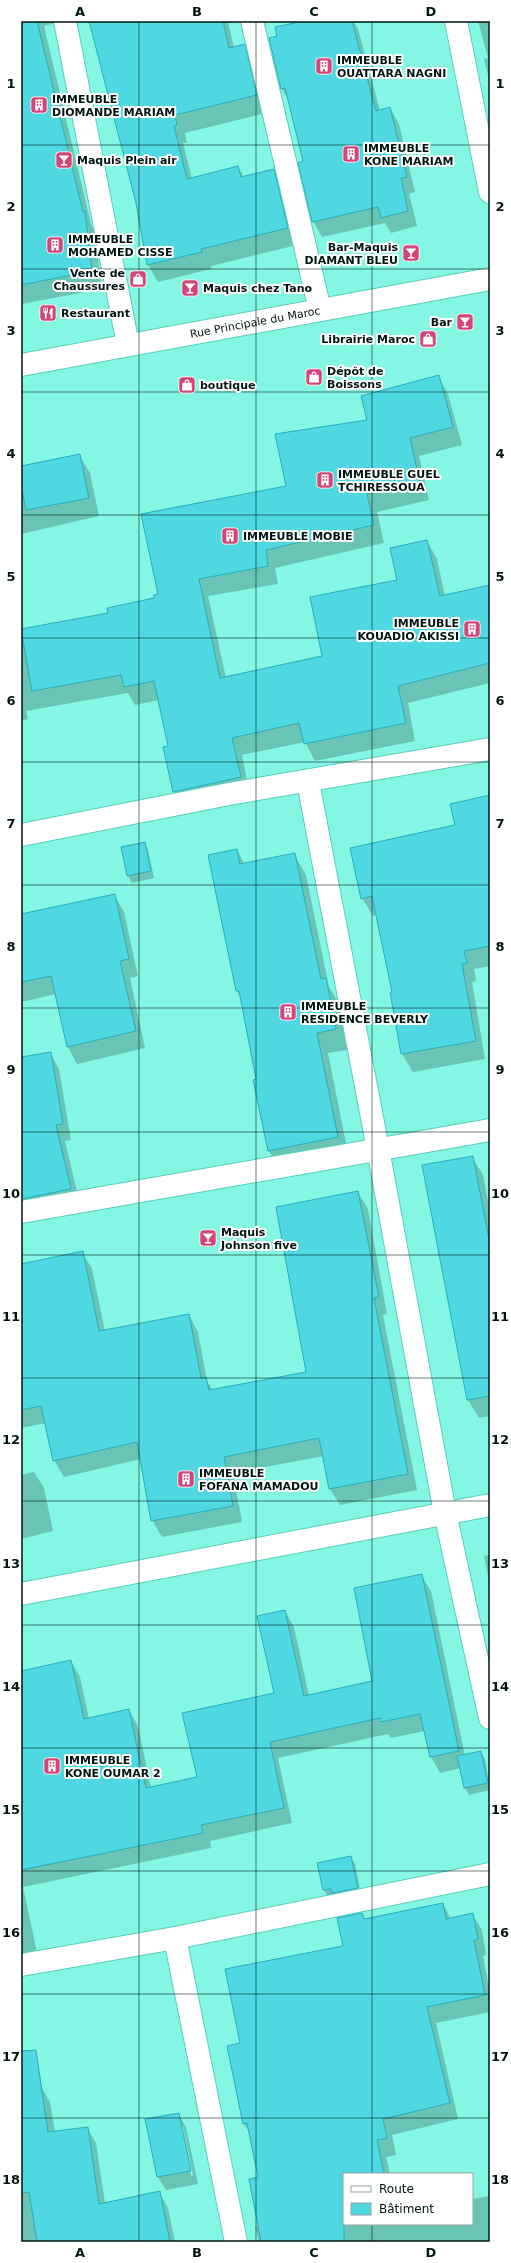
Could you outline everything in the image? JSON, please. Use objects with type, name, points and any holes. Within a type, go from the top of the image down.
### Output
[{"type":"street","points":[[65,21],[128,345]]},
{"type":"street","points":[[252,21],[320,310]]},
{"type":"street","points":[[456,21],[490,192]]},
{"type":"street","name":"Rue Principale du Maroc","points":[[21,365],[490,279]]},
{"type":"street","points":[[21,835],[228,794],[308,782],[490,749]]},
{"type":"street","points":[[308,782],[378,1149],[445,1514],[490,1718]]},
{"type":"street","points":[[21,1212],[490,1130]]},
{"type":"street","points":[[21,1594],[490,1505]]},
{"type":"street","points":[[21,1965],[175,1938],[490,1874]]},
{"type":"street","points":[[175,1938],[236,2242]]},
{"type":"building","points":[[21,21],[37,21],[83,212],[85,211],[92,271],[21,285]]},
{"type":"building","points":[[89,21],[223,21],[229,48],[245,44],[257,95],[175,115],[177,125],[174,126],[187,179],[238,166],[241,177],[274,169],[288,228],[201,249],[202,252],[147,265],[136,203]]},
{"type":"building","points":[[304,21],[352,21],[376,111],[390,107],[407,177],[401,178],[408,211],[381,218],[378,207],[312,222],[298,163],[303,161],[285,88],[281,89],[269,38],[277,36],[275,27]]},
{"type":"building","points":[[439,375],[453,427],[410,438],[420,483],[367,494],[374,525],[266,550],[268,566],[199,579],[220,678],[322,656],[310,597],[397,580],[390,548],[427,540],[440,596],[490,585],[490,663],[398,686],[406,723],[304,744],[299,723],[232,738],[241,777],[173,792],[163,747],[168,746],[154,681],[124,687],[121,675],[32,691],[21,629],[108,613],[107,608],[154,598],[154,595],[158,594],[141,514],[286,486],[275,434],[367,420],[361,396]]},
{"type":"building","points":[[80,454],[89,498],[26,510],[21,484],[21,466]]},
{"type":"building","points":[[490,795],[490,946],[464,951],[467,963],[462,964],[476,1041],[401,1054],[390,992],[392,992],[372,896],[361,899],[350,848],[455,825],[450,804]]},
{"type":"building","points":[[145,842],[151,871],[127,876],[121,847]]},
{"type":"building","points":[[237,849],[240,864],[295,853],[321,979],[326,978],[336,1029],[317,1033],[338,1137],[268,1151],[253,1080],[256,1079],[239,991],[236,991],[208,855]]},
{"type":"building","points":[[115,894],[129,959],[120,961],[136,1031],[67,1047],[51,976],[21,982],[21,914]]},
{"type":"building","points":[[51,1052],[63,1124],[56,1125],[71,1189],[21,1199],[21,1057]]},
{"type":"building","points":[[473,1156],[490,1244],[490,1396],[467,1400],[422,1165]]},
{"type":"building","points":[[358,1191],[379,1297],[374,1298],[408,1474],[329,1489],[319,1438],[224,1457],[233,1506],[151,1521],[137,1442],[53,1461],[41,1406],[21,1410],[21,1264],[83,1251],[99,1331],[189,1314],[201,1378],[206,1377],[209,1390],[306,1372],[276,1207]]},
{"type":"building","points":[[422,1574],[459,1751],[430,1757],[420,1714],[381,1722],[380,1718],[270,1742],[284,1808],[201,1825],[203,1833],[21,1870],[21,1671],[71,1660],[84,1719],[129,1709],[146,1788],[197,1777],[182,1713],[274,1693],[257,1616],[285,1610],[304,1696],[372,1681],[354,1588]]},
{"type":"building","points":[[481,1751],[488,1783],[464,1788],[457,1756]]},
{"type":"building","points":[[351,1856],[358,1888],[332,1893],[331,1889],[323,1890],[317,1863]]},
{"type":"building","points":[[443,1903],[446,1919],[473,1913],[478,1939],[474,1940],[485,1995],[427,2007],[450,2103],[383,2119],[387,2138],[377,2140],[384,2173],[343,2173],[344,2242],[261,2242],[249,2179],[258,2177],[247,2123],[243,2124],[227,2046],[240,2043],[225,1969],[343,1946],[337,1918],[362,1913],[364,1919]]},
{"type":"building","points":[[36,2050],[48,2132],[88,2127],[99,2204],[160,2191],[170,2242],[37,2242],[29,2192],[21,2193],[21,2051]]},
{"type":"building","points":[[179,2113],[191,2171],[157,2177],[145,2119]]},
{"type":"place","name":"IMMEUBLE OUATTARA NAGNI","points":[[324,66]]},
{"type":"place","name":"IMMEUBLE DIOMANDE MARIAM","points":[[39,105]]},
{"type":"place","name":"IMMEUBLE KONE MARIAM","points":[[351,154]]},
{"type":"place","name":"Maquis Plein air","points":[[64,160]]},
{"type":"place","name":"IMMEUBLE MOHAMED CISSE","points":[[55,245]]},
{"type":"place","name":"Bar-Maquis DIAMANT BLEU","points":[[411,253]]},
{"type":"place","name":"Vente de Chaussures","points":[[138,279]]},
{"type":"place","name":"Maquis chez Tano","points":[[190,288]]},
{"type":"place","name":"Restaurant","points":[[48,313]]},
{"type":"place","name":"Bar","points":[[465,322]]},
{"type":"place","name":"Librairie Maroc","points":[[428,339]]},
{"type":"place","name":"Dépôt de Boissons","points":[[314,377]]},
{"type":"place","name":"boutique","points":[[187,385]]},
{"type":"place","name":"IMMEUBLE GUEL TCHIRESSOUA","points":[[325,480]]},
{"type":"place","name":"IMMEUBLE MOBIE","points":[[230,536]]},
{"type":"place","name":"IMMEUBLE KOUADIO AKISSI","points":[[472,629]]},
{"type":"place","name":"IMMEUBLE RESIDENCE BEVERLY","points":[[288,1012]]},
{"type":"place","name":"Maquis Johnson five","points":[[208,1238]]},
{"type":"place","name":"IMMEUBLE FOFANA MAMADOU","points":[[186,1479]]},
{"type":"place","name":"IMMEUBLE KONE OUMAR 2","points":[[52,1766]]}]
